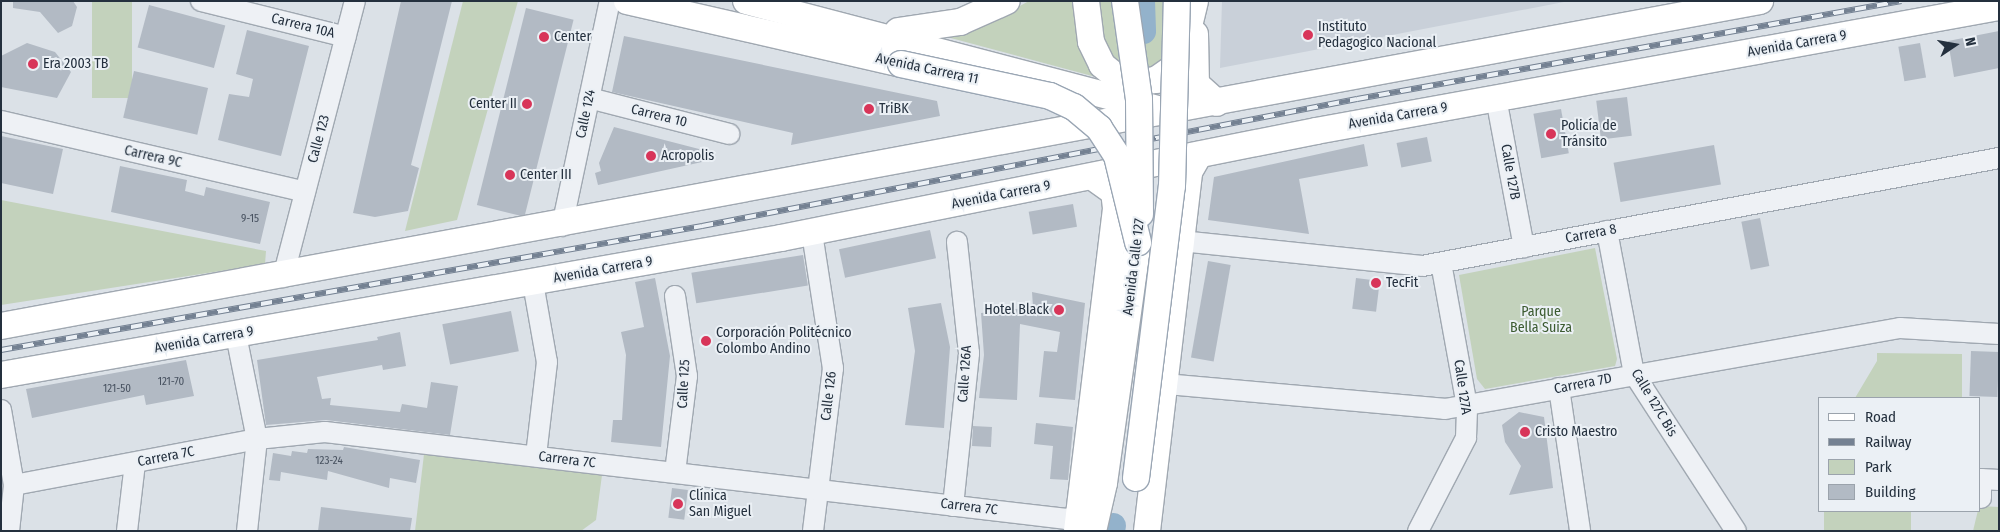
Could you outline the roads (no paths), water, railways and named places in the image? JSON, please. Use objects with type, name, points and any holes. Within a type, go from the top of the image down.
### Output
[{"type":"main road","name":"Avenida Carrera 11","points":[[627,1],[1050,96],[1080,111],[1099,128],[1117,156],[1138,242]]},
{"type":"main road","name":"Avenida Carrera 11","points":[[746,1],[873,32],[1168,112]]},
{"type":"main road","points":[[873,32],[932,29],[960,22],[1007,1]]},
{"type":"main road","points":[[1086,1],[1087,22],[1099,60],[1110,73],[1134,83],[1156,80],[1179,60],[1196,1]]},
{"type":"main road","name":"Avenida Calle 127","points":[[1083,526],[1104,483],[1138,242],[1142,146],[1125,1]]},
{"type":"main road","name":"Avenida Calle 127","points":[[1139,531],[1136,478],[1172,186],[1177,1]]},
{"type":"main road","points":[[1196,1],[1195,80],[1203,95],[1217,103]]},
{"type":"main road","points":[[1,326],[562,226],[1760,1]]},
{"type":"main road","name":"Avenida Carrera 9","points":[[1,375],[812,233],[1496,98],[1999,7]]},
{"type":"main road","points":[[1147,531],[1166,384],[1189,172],[1199,156]]},
{"type":"main road","points":[[1083,526],[1116,200],[1110,187],[1090,177]]},
{"type":"street","name":"Carrera 10A","points":[[201,1],[346,37]]},
{"type":"street","name":"Calle 123","points":[[283,277],[355,1]]},
{"type":"street","name":"Calle 124","points":[[562,226],[610,1]]},
{"type":"street","name":"Carrera 10","points":[[589,98],[728,134]]},
{"type":"street","name":"Calle 127B","points":[[1496,98],[1524,246]]},
{"type":"street","name":"Carrera 9C","points":[[1,121],[305,192]]},
{"type":"street","name":"Carrera 8","points":[[1181,241],[1422,266],[1999,158]]},
{"type":"street","name":"Calle 127C Bis","points":[[1607,231],[1634,374],[1736,531]]},
{"type":"street","name":"Calle 126","points":[[812,233],[833,368],[813,531]]},
{"type":"street","name":"Calle 126A","points":[[953,506],[969,353],[957,242]]},
{"type":"street","name":"Calle 127A","points":[[1418,531],[1466,438],[1467,406],[1441,263]]},
{"type":"street","points":[[533,283],[547,362],[536,456]]},
{"type":"street","name":"Calle 125","points":[[675,296],[687,376],[675,472]]},
{"type":"street","name":"Carrera 7D","points":[[1166,384],[1388,406],[1467,406],[1634,374],[1900,328],[1999,334]]},
{"type":"street","points":[[236,335],[257,439],[246,531]]},
{"type":"street","points":[[1559,388],[1580,531]]},
{"type":"street","points":[[1,410],[14,485],[9,531]]},
{"type":"street","name":"Carrera 7C","points":[[14,485],[257,439],[325,432],[818,489],[953,506],[1083,526]]},
{"type":"street","points":[[128,531],[135,463]]},
{"type":"street","points":[[1981,498],[1981,479],[1999,480]]},
{"type":"waterway","points":[[1142,1],[1143,31]]},
{"type":"waterway","points":[[1112,531],[1113,525]]},
{"type":"railway","points":[[1,350],[702,226],[1357,99],[1901,1]]},
{"type":"place","name":"Instituto Pedagogico Nacional","points":[[1308,35]]},
{"type":"place","name":"Center","points":[[544,37]]},
{"type":"place","name":"Era 2003 TB","points":[[33,64]]},
{"type":"place","name":"Center II","points":[[527,104]]},
{"type":"place","name":"TriBK","points":[[869,109]]},
{"type":"place","name":"Policía de Tránsito","points":[[1551,134]]},
{"type":"place","name":"Acropolis","points":[[651,156]]},
{"type":"place","name":"Center III","points":[[510,175]]},
{"type":"place","name":"TecFit","points":[[1376,283]]},
{"type":"place","name":"Hotel Black","points":[[1059,310]]},
{"type":"place","name":"Corporación Politécnico Colombo Andino","points":[[706,341]]},
{"type":"place","name":"Cristo Maestro","points":[[1525,432]]},
{"type":"place","name":"Clínica San Miguel","points":[[678,504]]},
{"type":"park label","name":"Parque Bella Suiza","points":[[1541,320]]}]
